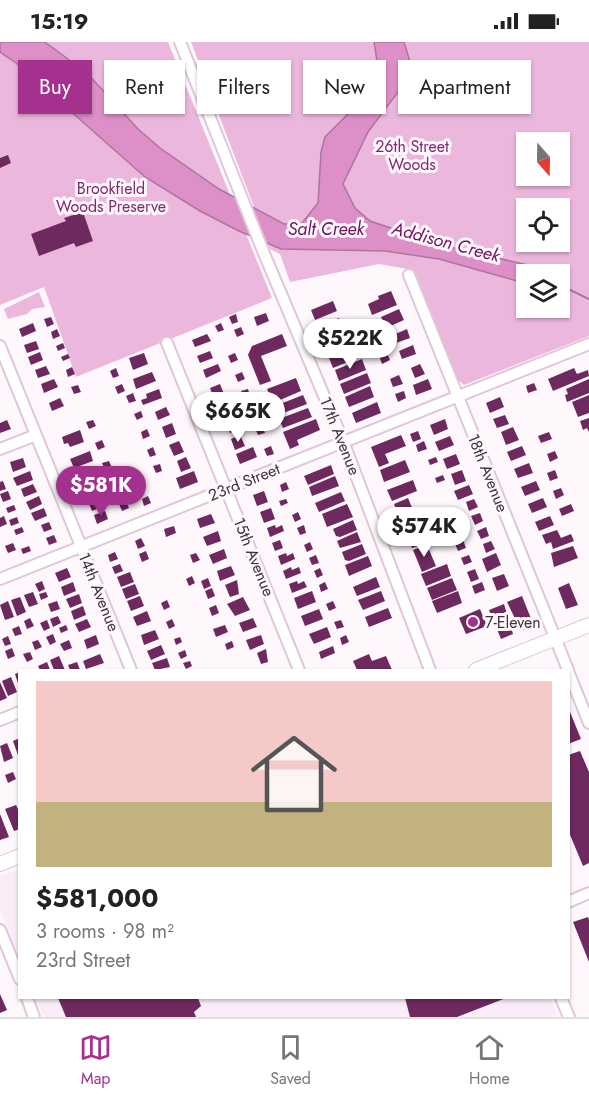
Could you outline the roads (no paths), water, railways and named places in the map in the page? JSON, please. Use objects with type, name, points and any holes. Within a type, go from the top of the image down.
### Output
[{"type":"main road","points":[[478,669],[589,625]]},
{"type":"main road","points":[[0,864],[18,857]]},
{"type":"street","name":"17th Avenue","points":[[180,42],[263,251],[343,441],[430,669]]},
{"type":"street","name":"18th Avenue","points":[[409,275],[567,669]]},
{"type":"street","name":"15th Avenue","points":[[167,343],[299,669]]},
{"type":"street","name":"23rd Street","points":[[0,579],[589,344]]},
{"type":"street","name":"14th Avenue","points":[[0,346],[128,669]]},
{"type":"street","points":[[0,449],[36,435]]},
{"type":"street","name":"18th Avenue","points":[[570,676],[589,723]]},
{"type":"street","points":[[0,720],[18,713]]},
{"type":"street","points":[[570,901],[589,893]]},
{"type":"street","points":[[0,930],[18,975]]},
{"type":"street","points":[[27,999],[34,1017]]},
{"type":"street","points":[[561,999],[569,1017]]},
{"type":"water","name":"Salt Creek","points":[[0,42],[44,42],[69,60],[18,60],[18,65],[0,52]]},
{"type":"water","name":"Salt Creek","points":[[374,42],[404,42],[409,60],[398,60],[398,92],[386,108],[386,60],[377,60]]},
{"type":"water","name":"Salt Creek","points":[[92,78],[104,92],[104,114],[124,114],[160,148],[219,189],[284,224],[302,223],[318,203],[321,152],[325,137],[348,114],[382,114],[368,132],[343,184],[355,208],[370,221],[445,246],[524,264],[516,264],[516,281],[439,259],[385,251],[281,249],[200,211],[145,177],[74,114],[92,114]]},
{"type":"waterway","name":"Addison Creek","points":[[570,290],[589,299]]},
{"type":"place","name":"7-Eleven","points":[[473,622]]},
{"type":"park label","name":"26th Street Woods","points":[[412,155]]},
{"type":"park label","name":"Brookfield Woods Preserve","points":[[111,197]]}]
